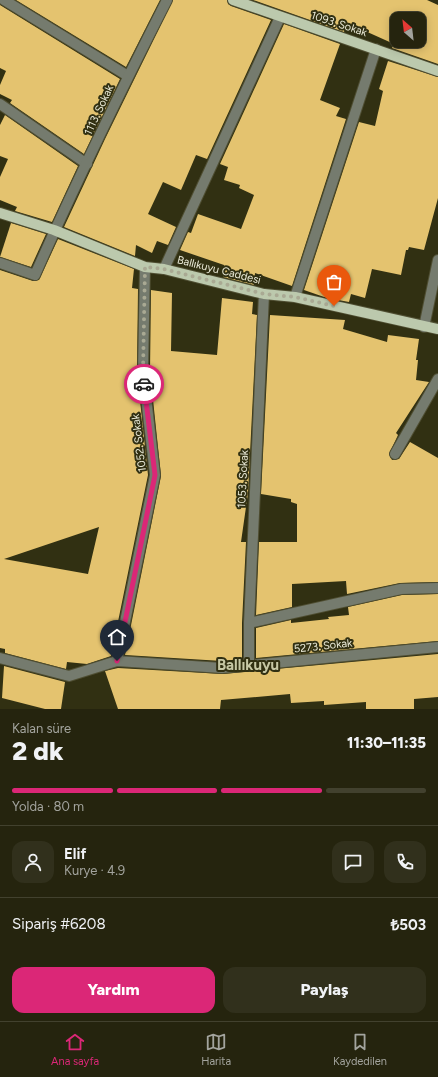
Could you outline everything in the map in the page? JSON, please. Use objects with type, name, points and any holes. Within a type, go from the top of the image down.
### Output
[{"type":"main road","name":"1093. Sokak","points":[[233,0],[438,71]]},
{"type":"main road","name":"Ballıkuyu Caddesi","points":[[0,213],[54,230],[145,267],[164,269],[264,294],[295,297],[438,329]]},
{"type":"street","points":[[4,0],[128,76]]},
{"type":"street","name":"1113. Sokak","points":[[0,264],[35,275],[54,230],[128,76],[167,0]]},
{"type":"street","points":[[164,269],[280,17]]},
{"type":"street","points":[[295,297],[376,49]]},
{"type":"street","points":[[0,104],[87,164]]},
{"type":"street","points":[[424,327],[438,260]]},
{"type":"street","name":"1052. Sokak","points":[[117,661],[155,475],[143,371],[145,267]]},
{"type":"street","name":"1053. Sokak","points":[[249,666],[249,622],[264,294]]},
{"type":"street","points":[[395,454],[438,378]]},
{"type":"street","points":[[249,622],[401,589],[438,588]]},
{"type":"street","name":"5273. Sokak","points":[[0,658],[69,676],[117,661],[222,668],[438,647]]},
{"type":"building","points":[[16,0],[160,0],[126,67]]},
{"type":"building","points":[[173,0],[227,0],[228,4],[231,6],[271,20],[207,159],[196,155],[181,190],[163,182],[148,214],[176,227],[168,245],[157,241],[152,253],[136,245],[135,256],[64,227]]},
{"type":"building","points":[[253,0],[427,0],[438,5],[438,64],[392,48],[426,48],[426,12],[390,12],[390,42],[347,24],[344,32]]},
{"type":"building","points":[[0,5],[120,79],[84,154],[10,103],[12,100],[0,94],[0,85],[6,71],[0,68]]},
{"type":"building","points":[[284,24],[340,44],[320,100],[340,108],[336,116],[346,119],[292,286],[255,273],[254,285],[223,277],[224,265],[180,250],[188,232],[191,233],[198,214],[241,229],[254,195],[239,188],[240,185],[224,180],[228,167],[220,164]]},
{"type":"building","points":[[388,61],[438,77],[438,198],[424,250],[409,247],[408,250],[406,250],[401,275],[372,269],[365,298],[351,294],[349,302],[327,298],[304,290],[359,122],[375,126],[383,91],[379,89]]},
{"type":"building","points":[[5,115],[78,166],[52,222],[15,211],[17,207],[0,200],[0,177],[8,159],[0,156],[0,125]]},
{"type":"building","points":[[11,223],[46,234],[31,267],[0,257]]},
{"type":"building","points":[[58,239],[134,269],[132,288],[138,289],[137,372],[148,475],[111,656],[87,664],[67,662],[66,669],[5,653],[5,649],[0,648],[0,270],[33,281],[39,280]],"holes":[[[99,527],[88,574],[4,559]]]},
{"type":"building","points":[[151,290],[172,293],[171,351],[217,355],[222,298],[253,302],[252,314],[257,315],[248,493],[241,542],[246,542],[242,623],[242,659],[222,661],[125,655],[161,476],[150,371]]},
{"type":"building","points":[[270,315],[345,320],[343,329],[387,342],[388,335],[419,339],[416,360],[418,360],[416,380],[429,382],[396,433],[398,435],[389,454],[392,460],[399,459],[410,442],[438,458],[438,582],[400,583],[347,594],[346,581],[292,584],[292,607],[256,615],[259,542],[297,542],[297,504],[291,502],[291,499],[261,494]]},
{"type":"building","points":[[438,594],[438,641],[256,658],[256,628],[291,620],[291,623],[329,619],[328,617],[349,615],[348,607],[402,595]]},
{"type":"building","points":[[438,654],[438,697],[414,699],[414,709],[366,709],[366,702],[324,705],[324,701],[291,703],[290,694],[221,700],[220,709],[118,709],[105,671],[118,668],[223,674]]},
{"type":"building","points":[[4,666],[65,682],[61,709],[45,709],[2,698]]},
{"type":"way so far","points":[[144,384],[145,267],[164,269],[264,294],[295,297],[334,306]]},
{"type":"district","name":"Ballıkuyu","points":[[248,665]]},
{"type":"route","points":[[117,661],[155,475],[144,384]]}]
